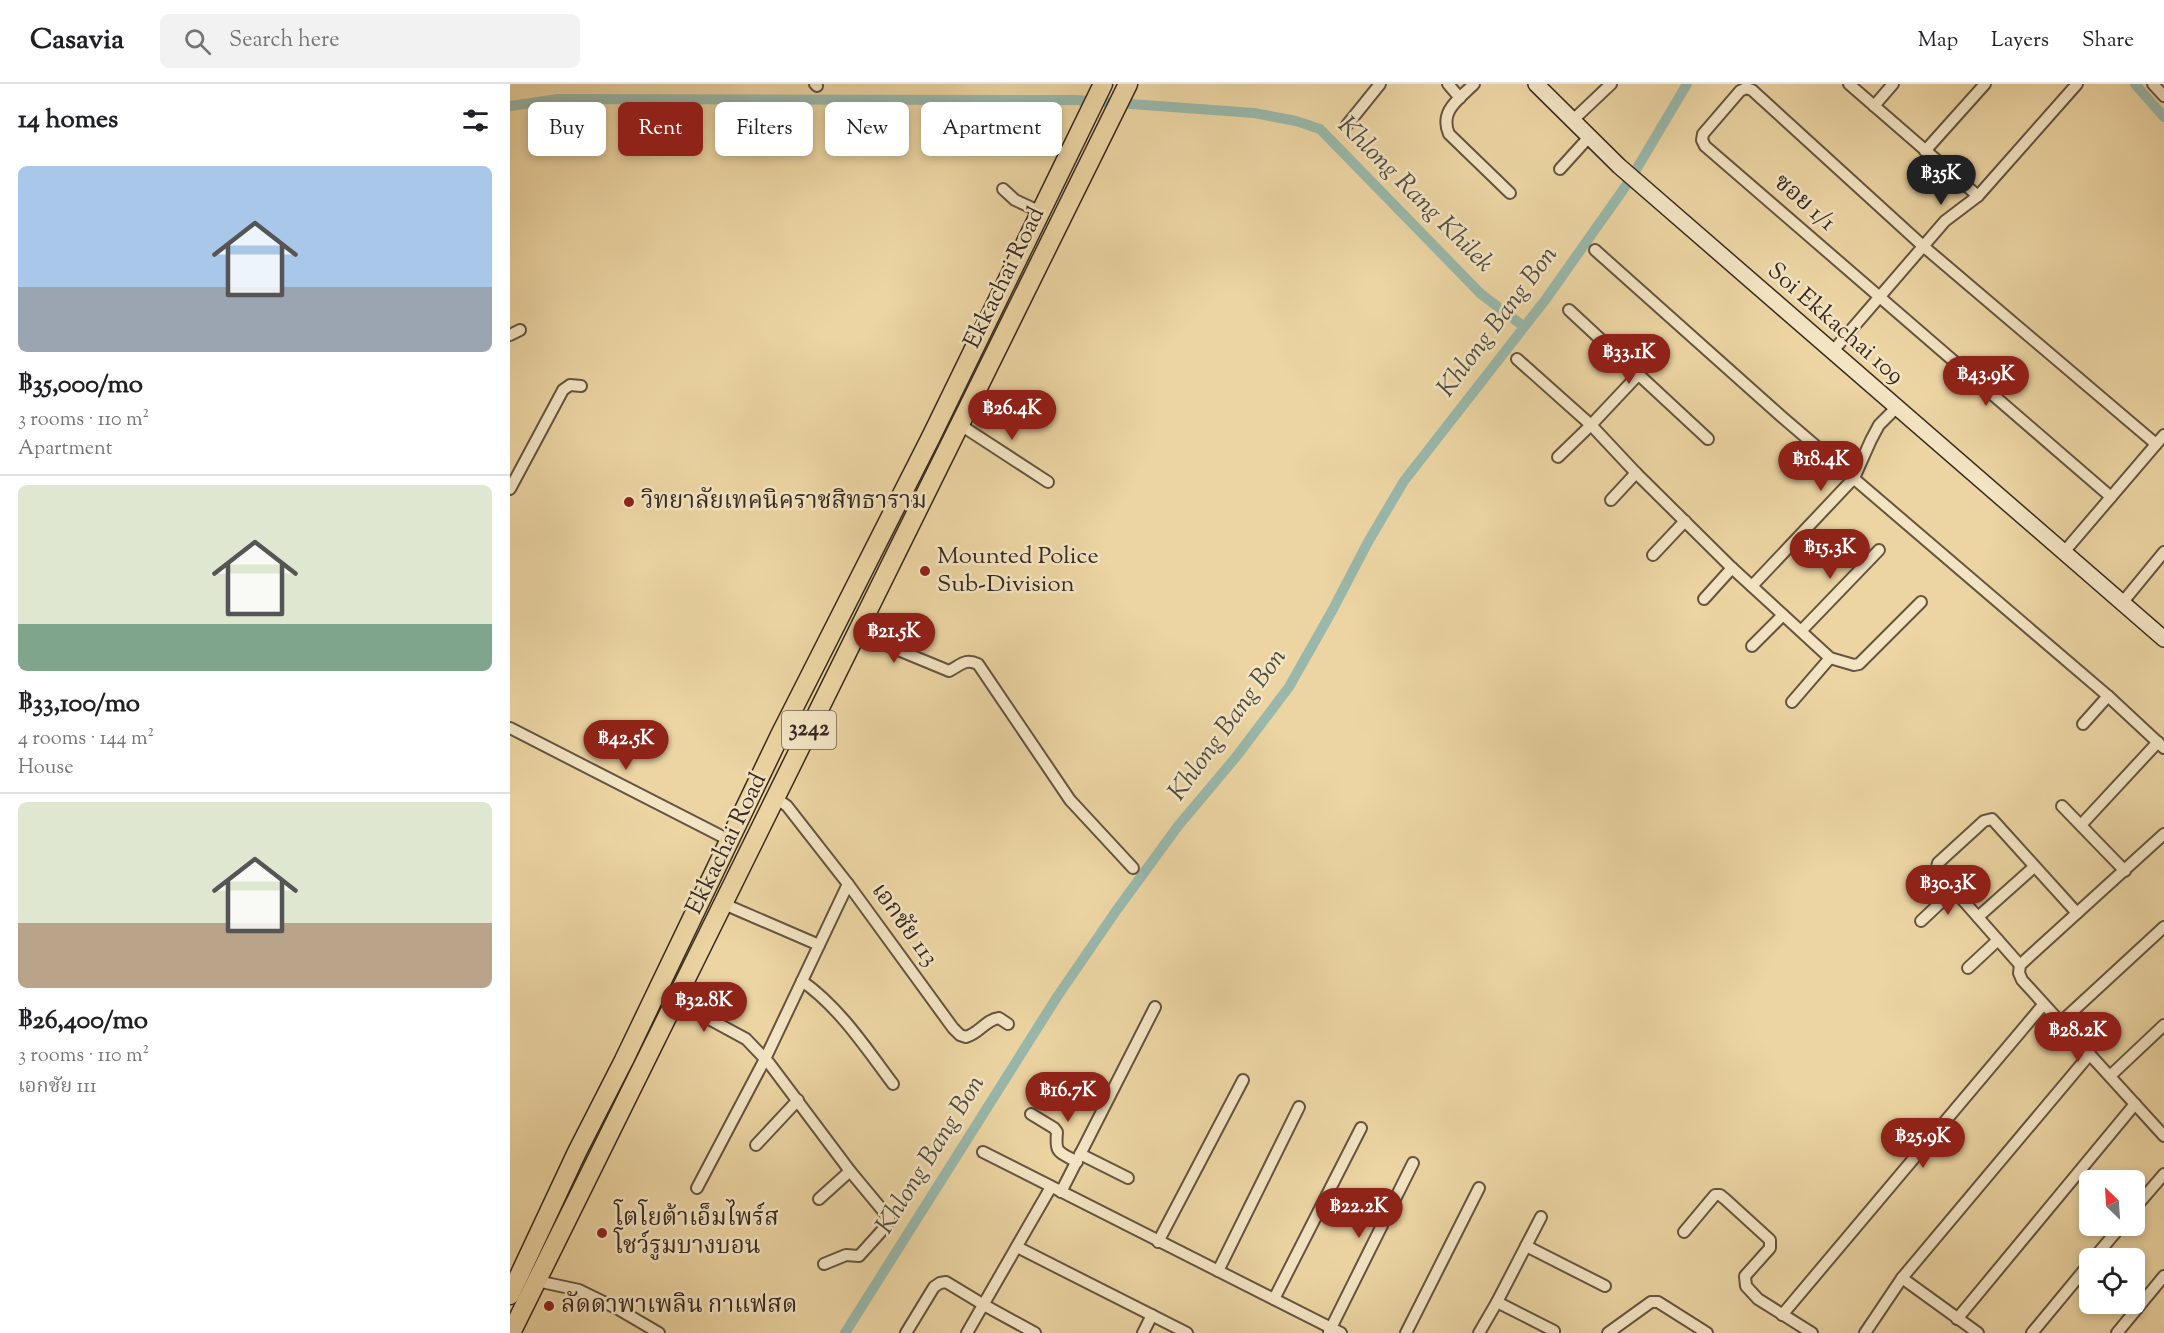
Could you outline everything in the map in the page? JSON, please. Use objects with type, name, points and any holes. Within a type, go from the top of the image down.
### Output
[{"type":"main road","name":"Ekkachai Road","points":[[510,1295],[780,735],[932,437],[1103,84]]},
{"type":"main road","name":"Ekkachai Road","points":[[511,1333],[1126,88]]},
{"type":"street","points":[[1347,125],[1380,84]]},
{"type":"street","points":[[1448,84],[1460,98]]},
{"type":"street","points":[[1474,84],[1448,110],[1446,126],[1449,134],[1510,193]]},
{"type":"street","name":"Soi Ekkachai 109","points":[[1536,84],[1619,166],[2164,639]]},
{"type":"street","points":[[1573,120],[1611,84]]},
{"type":"street","points":[[1849,84],[1978,196]]},
{"type":"street","points":[[1874,106],[1893,84]]},
{"type":"street","points":[[1925,151],[1985,84]]},
{"type":"street","points":[[1832,352],[1945,221],[1967,207],[1978,196],[2077,84]]},
{"type":"street","name":"ซอย 1/1","points":[[1923,246],[1752,90],[1746,88],[1740,91],[1703,134],[1702,141],[1706,146],[2111,497]]},
{"type":"street","points":[[1560,169],[1589,137]]},
{"type":"street","points":[[1003,189],[1015,200],[1041,212]]},
{"type":"street","points":[[1923,246],[2156,444]]},
{"type":"street","points":[[1595,249],[1854,478],[2108,696],[2161,745],[2081,825]]},
{"type":"street","points":[[1569,310],[1708,440]]},
{"type":"street","points":[[1517,359],[1592,425],[1636,473],[1732,568],[1830,657],[1854,665],[1859,664],[1921,602]]},
{"type":"street","points":[[1558,457],[1592,425],[1639,374]]},
{"type":"street","points":[[510,489],[564,390],[570,385],[581,386]]},
{"type":"street","points":[[1752,586],[1854,478],[1879,425],[1896,408]]},
{"type":"street","points":[[960,424],[1048,482]]},
{"type":"street","points":[[2064,552],[2164,435]]},
{"type":"street","points":[[1611,500],[1636,473]]},
{"type":"street","points":[[1653,555],[1685,522]]},
{"type":"street","points":[[1802,630],[1879,550]]},
{"type":"street","points":[[2122,603],[2164,552]]},
{"type":"street","points":[[1704,599],[1732,568]]},
{"type":"street","points":[[1752,646],[1783,615]]},
{"type":"street","points":[[857,633],[949,670],[963,661],[978,664],[1070,800],[1133,868]]},
{"type":"street","points":[[1792,702],[1830,657]]},
{"type":"street","points":[[2083,724],[2108,696]]},
{"type":"street","points":[[510,728],[729,840]]},
{"type":"street","name":"เอกชัย 113","points":[[776,798],[787,806],[848,884],[960,1035],[966,1037],[973,1035],[993,1019],[999,1018],[1008,1024]]},
{"type":"street","points":[[2062,806],[2125,871]]},
{"type":"street","points":[[2020,965],[1939,870],[1938,863],[1984,820],[1992,819],[2077,913]]},
{"type":"street","points":[[2162,1129],[2135,1104],[2043,1005],[2019,973],[2020,965],[2164,834]]},
{"type":"street","points":[[1978,917],[2034,867]]},
{"type":"street","points":[[697,1188],[765,1059],[848,884]]},
{"type":"street","points":[[1921,921],[1954,890]]},
{"type":"street","points":[[724,904],[819,945]]},
{"type":"street","points":[[2061,1022],[2164,927]]},
{"type":"street","points":[[1968,968],[1998,940]]},
{"type":"street","points":[[802,981],[817,992],[847,1024],[894,1084]]},
{"type":"street","points":[[676,1002],[746,1039],[798,1100],[850,1172],[889,1218],[887,1225],[859,1256],[846,1255],[824,1264]]},
{"type":"street","points":[[1782,1315],[2043,1005]]},
{"type":"street","points":[[1061,1192],[1155,1007]]},
{"type":"street","points":[[2110,1076],[2164,1025]]},
{"type":"street","points":[[1865,1333],[1902,1278],[2090,1054]]},
{"type":"street","points":[[1158,1242],[1243,1080]]},
{"type":"street","points":[[756,1145],[798,1100]]},
{"type":"street","points":[[1957,1319],[2135,1104]]},
{"type":"street","points":[[1218,1271],[1299,1107]]},
{"type":"street","points":[[1030,1114],[1054,1128],[1057,1132],[1055,1145],[1057,1149],[1128,1178]]},
{"type":"street","points":[[1275,1299],[1361,1128]]},
{"type":"street","points":[[982,1152],[1334,1331],[1413,1163]]},
{"type":"street","points":[[819,1199],[850,1172]]},
{"type":"street","points":[[2145,1196],[2164,1174]]},
{"type":"street","points":[[968,1333],[1051,1187]]},
{"type":"street","points":[[1406,1333],[1479,1188]]},
{"type":"street","points":[[1684,1232],[1715,1195],[1720,1195],[1770,1240],[1772,1246],[1745,1276],[1746,1286],[1758,1299],[1812,1333]]},
{"type":"street","points":[[1479,1333],[1541,1216]]},
{"type":"street","points":[[2102,1248],[2113,1236]]},
{"type":"street","points":[[1526,1246],[1605,1286]]},
{"type":"street","points":[[1017,1247],[1187,1333]]},
{"type":"street","points":[[2032,1333],[2079,1276]]},
{"type":"street","points":[[2117,1333],[2164,1276]]},
{"type":"street","points":[[1902,1278],[1978,1333]]},
{"type":"street","points":[[537,1281],[579,1290],[659,1333]]},
{"type":"street","points":[[906,1333],[934,1287],[946,1282],[1035,1333]]},
{"type":"street","points":[[1497,1302],[1554,1331]]},
{"type":"street","points":[[1608,1333],[1651,1302],[1658,1302],[1707,1333]]},
{"type":"street","points":[[1143,1333],[1152,1315]]},
{"type":"waterway","name":"Khlong Bang Bon","points":[[845,1333],[1057,997],[1116,911],[1178,826],[1236,757],[1289,687],[1404,481],[1546,299],[1630,180],[1687,84]]},
{"type":"waterway","points":[[2135,84],[2164,117]]},
{"type":"waterway","name":"Khlong Rang Khilek","points":[[510,106],[558,99],[1076,100],[1254,113],[1296,121],[1320,129],[1481,294],[1523,326]]},
{"type":"place","name":"วิทยาลัยเทคนิคราชสิทธาราม","points":[[629,502]]},
{"type":"place","name":"Mounted Police Sub-Division","points":[[925,571]]},
{"type":"place","name":"โตโยต้าเอ็มไพร์ส โชว์รูมบางบอน","points":[[602,1233]]},
{"type":"place","name":"ลัดดาพาเพลิน กาแฟสด","points":[[549,1306]]}]
